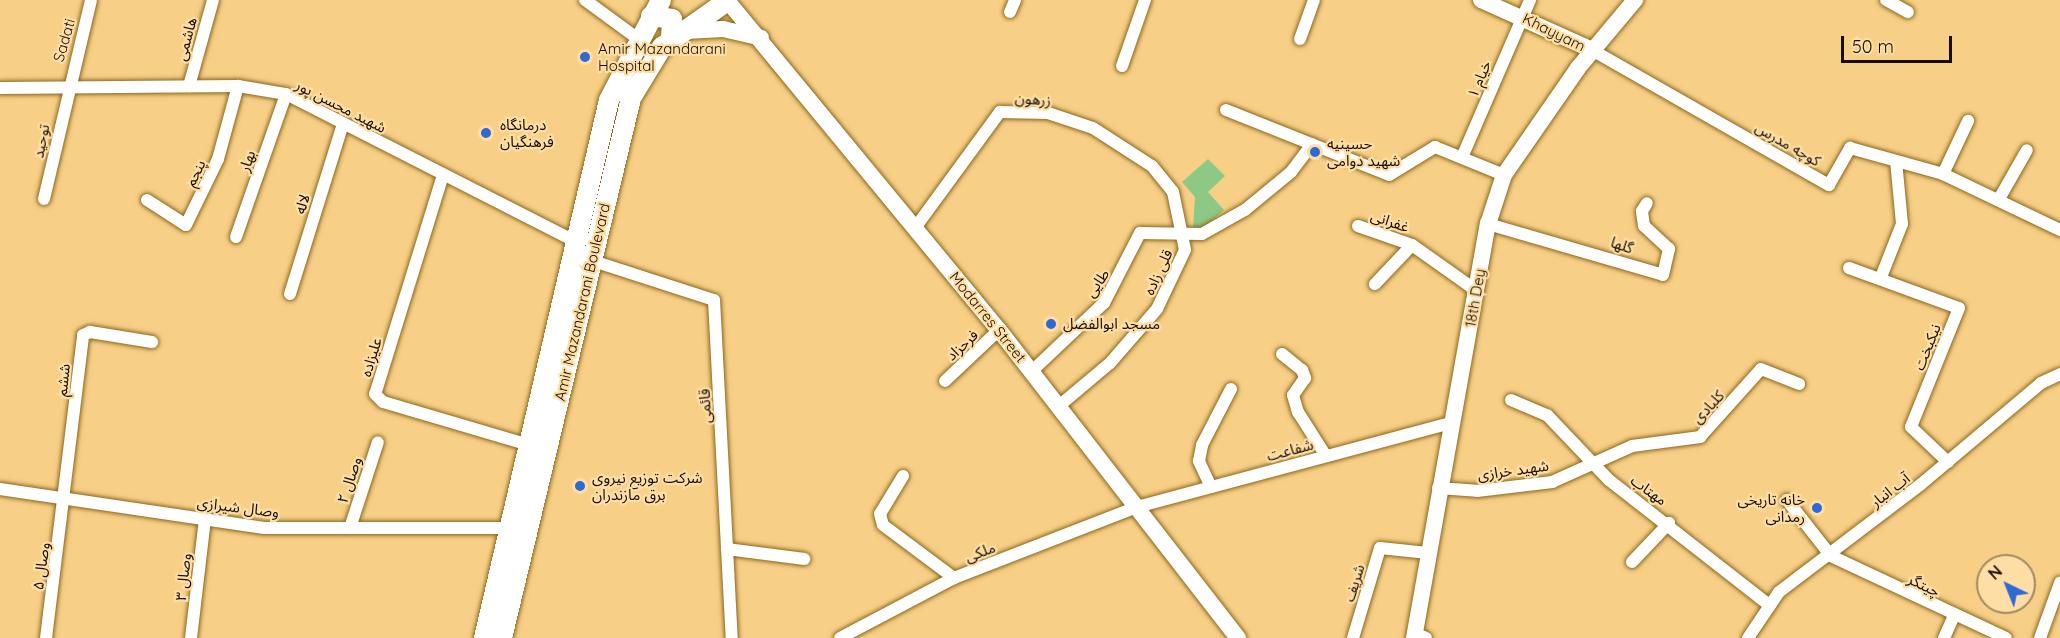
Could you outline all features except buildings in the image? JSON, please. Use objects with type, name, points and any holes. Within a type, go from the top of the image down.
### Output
[{"type":"main road","name":"Khayyam","points":[[1481,0],[1522,16],[1592,50]]},
{"type":"main road","name":"18th Dey","points":[[1418,636],[1428,553],[1450,423],[1488,224],[1504,175],[1592,50],[1635,0]]},
{"type":"main road","name":"Amir Mazandarani Boulevard","points":[[502,638],[631,98],[649,63],[678,35],[726,2]]},
{"type":"main road","name":"Modarres Street","points":[[726,2],[763,39],[999,330],[1238,638]]},
{"type":"main road","name":"Amir Mazandarani Boulevard","points":[[484,638],[510,528],[526,444],[609,100],[637,38],[656,8]]},
{"type":"main road","points":[[656,8],[672,19],[678,35],[723,29],[763,39]]},
{"type":"street","name":"Sadati","points":[[66,89],[91,0]]},
{"type":"street","name":"هاشمی","points":[[189,86],[213,0]]},
{"type":"street","points":[[585,0],[637,38]]},
{"type":"street","points":[[1122,66],[1145,0]]},
{"type":"street","points":[[1300,39],[1314,0]]},
{"type":"street","name":"خیام ۱","points":[[1463,155],[1530,0]]},
{"type":"street","points":[[1886,0],[1908,12]]},
{"type":"street","name":"کوچه مدرس","points":[[1592,50],[1829,185],[1850,148],[1943,174],[2060,230]]},
{"type":"street","name":"شهید محسن پور","points":[[0,88],[238,87],[286,94],[574,241]]},
{"type":"street","name":"پنجم","points":[[147,200],[186,225],[218,159],[238,87]]},
{"type":"street","name":"توحید","points":[[44,199],[66,89]]},
{"type":"street","name":"بهار","points":[[236,237],[286,94]]},
{"type":"street","points":[[1226,110],[1389,175],[1436,147],[1463,155],[1504,175]]},
{"type":"street","name":"زرهون","points":[[915,228],[1000,112],[1039,113],[1093,128],[1152,166],[1173,192],[1184,236]]},
{"type":"street","points":[[1943,174],[1968,121]]},
{"type":"street","name":"لاله","points":[[290,294],[343,124]]},
{"type":"street","name":"قلی زاده","points":[[1059,406],[1110,363],[1157,309],[1185,249],[1184,236],[1202,234],[1245,210],[1291,172],[1312,144]]},
{"type":"street","points":[[1999,199],[2027,150]]},
{"type":"street","points":[[1849,268],[1881,277],[1902,224],[1896,162]]},
{"type":"street","name":"علیزاده","points":[[443,175],[375,394],[383,402],[526,444]]},
{"type":"street","name":"گلها","points":[[1488,224],[1605,254],[1663,275],[1669,249],[1644,226],[1642,211],[1647,203]]},
{"type":"street","name":"غفرانی","points":[[1358,226],[1412,245],[1477,291]]},
{"type":"street","name":"طایی","points":[[1032,371],[1104,303],[1140,233],[1184,236]]},
{"type":"street","name":"غفرانی","points":[[1375,284],[1412,245]]},
{"type":"street","name":"قائمی","points":[[593,261],[714,300],[732,638]]},
{"type":"street","name":"نیکبخت","points":[[1881,277],[1959,308],[1911,427],[1948,462]]},
{"type":"street","name":"فرحزاد","points":[[945,381],[999,330]]},
{"type":"street","name":"ششم","points":[[65,499],[83,335],[90,332],[152,342]]},
{"type":"street","points":[[1282,354],[1302,370],[1305,378],[1293,395],[1298,412],[1326,456]]},
{"type":"street","name":"کلبادی","points":[[1589,462],[1632,446],[1700,437],[1761,369],[1799,384]]},
{"type":"street","name":"آب انبار","points":[[1748,638],[1779,592],[1831,556],[1948,462],[2041,383],[2060,374]]},
{"type":"street","points":[[1211,487],[1201,453],[1231,389]]},
{"type":"street","name":"مهتاب","points":[[1511,400],[1547,415],[1589,462],[1669,523],[1770,606]]},
{"type":"street","name":"شفاعت","points":[[1137,507],[1450,423]]},
{"type":"street","name":"وصال ۲","points":[[350,528],[378,442]]},
{"type":"street","name":"شهید خرازی","points":[[1438,488],[1477,491],[1552,482],[1589,462]]},
{"type":"street","points":[[903,476],[880,514],[884,525],[954,578]]},
{"type":"street","name":"وصال شیرازی","points":[[0,489],[264,528],[510,528]]},
{"type":"street","name":"وصال ۵","points":[[46,638],[65,499]]},
{"type":"street","points":[[1787,500],[1831,556]]},
{"type":"street","name":"ملکی","points":[[840,638],[954,578],[1137,507]]},
{"type":"street","name":"وصال ۳","points":[[192,638],[205,519]]},
{"type":"street","points":[[1632,562],[1669,523]]},
{"type":"street","name":"شریف","points":[[1353,638],[1380,548],[1428,553]]},
{"type":"street","points":[[727,549],[804,559]]},
{"type":"street","name":"چیتگر","points":[[1831,556],[1954,616],[2006,638]]},
{"type":"street","points":[[2040,638],[2060,583]]},
{"type":"street","points":[[1944,638],[1954,616]]},
{"type":"green space","points":[[1208,159],[1225,176],[1208,192],[1224,210],[1200,231],[1193,228],[1195,197],[1182,182]]},
{"type":"place","name":"Amir Mazandarani Hospital","points":[[585,57]]},
{"type":"place","name":"درمانگاه فرهنگیان","points":[[486,133]]},
{"type":"place","name":"حسینیه شهید دوامی","points":[[1315,152]]},
{"type":"place","name":"مسجد ابوالفضل","points":[[1051,324]]},
{"type":"place","name":"شرکت توزیع نیروی برق مازندران","points":[[580,486]]},
{"type":"place","name":"خانه تاریخی رمدانی","points":[[1817,508]]}]
